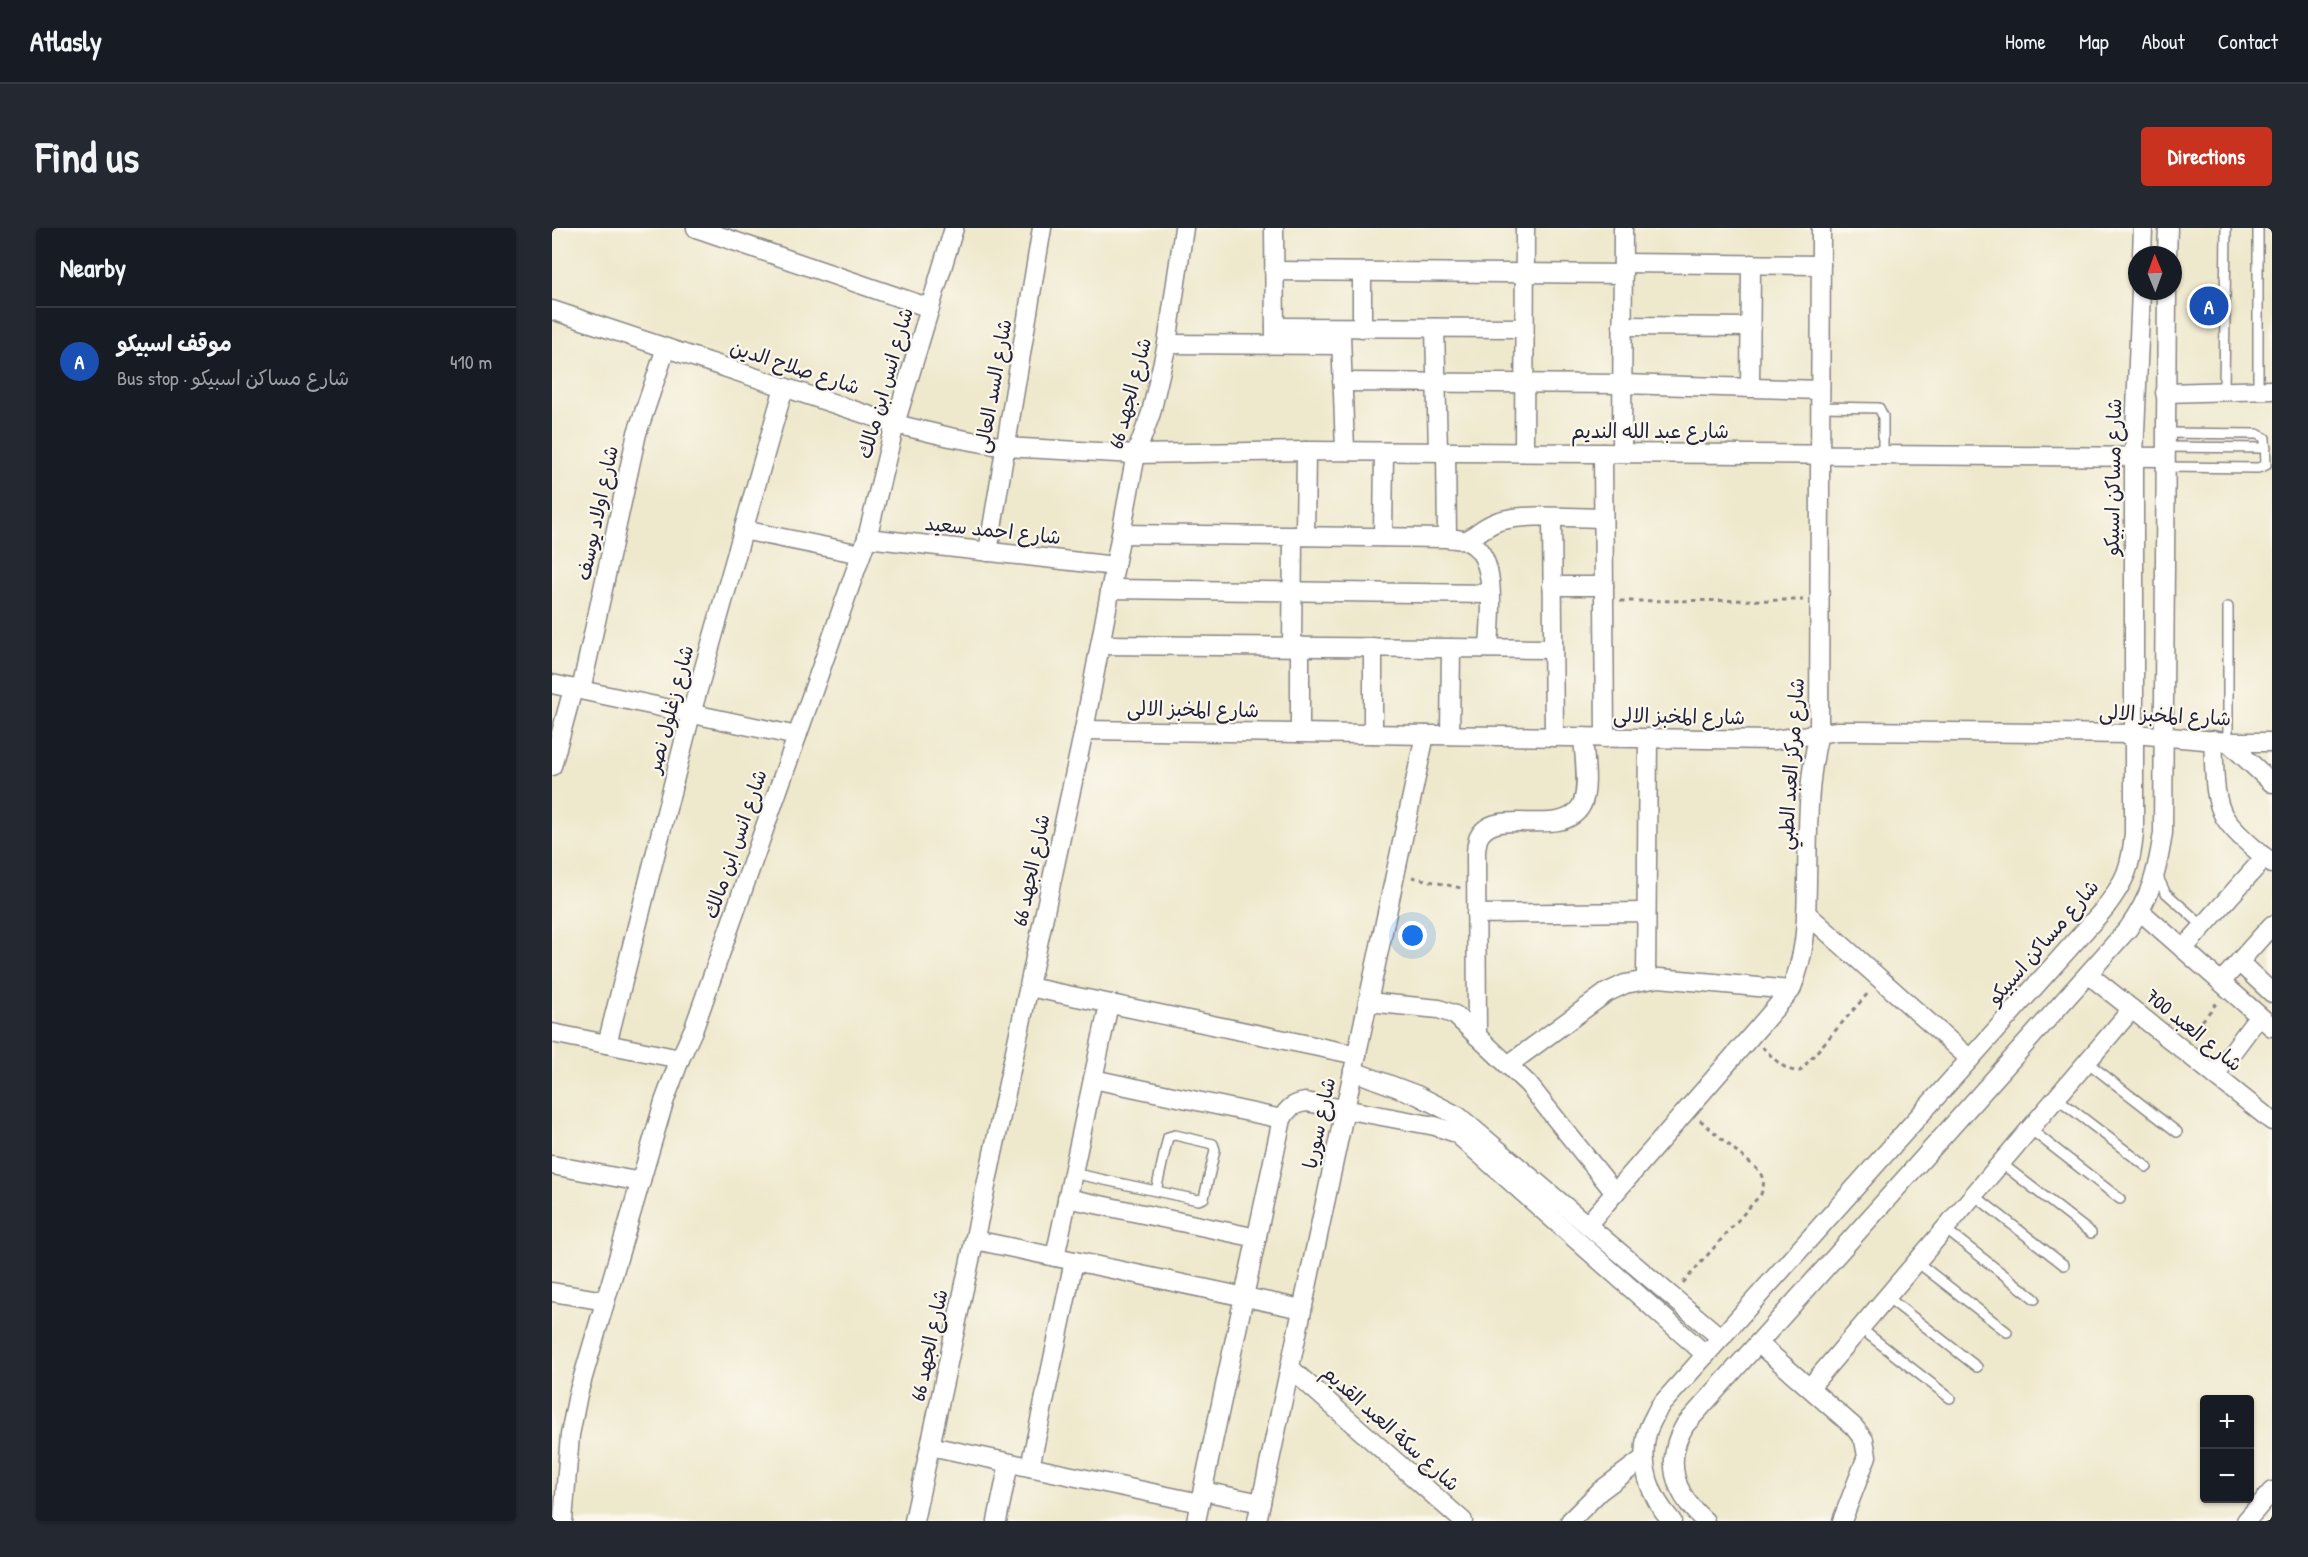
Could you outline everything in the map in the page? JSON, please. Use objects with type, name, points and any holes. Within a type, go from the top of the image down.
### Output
[{"type":"street","points":[[696,228],[930,308]]},
{"type":"street","name":"شارع انس ابن مالك","points":[[563,1521],[560,1475],[578,1394],[605,1301],[680,1059],[694,1028],[864,546],[895,424],[954,228]]},
{"type":"street","name":"شارع السد العالى","points":[[988,552],[1042,228]]},
{"type":"street","name":"شارع الجهد 66","points":[[914,1521],[1084,730],[1136,454],[1151,413],[1167,344],[1184,228]]},
{"type":"street","points":[[1274,228],[1275,336]]},
{"type":"street","points":[[1524,452],[1525,228]]},
{"type":"street","points":[[1622,453],[1623,228]]},
{"type":"street","name":"شارع مركز العبد الطبي","points":[[1587,1225],[1791,990],[1801,965],[1806,939],[1809,792],[1819,733],[1821,228]]},
{"type":"street","points":[[2142,246],[2143,228]]},
{"type":"street","points":[[2168,228],[2168,246]]},
{"type":"street","points":[[1274,271],[1525,273],[1751,264],[1821,265]]},
{"type":"street","points":[[1750,388],[1751,264]]},
{"type":"street","points":[[1362,272],[1362,328]]},
{"type":"street","name":"شارع مساكن اسبيكو","points":[[1643,1459],[1647,1432],[1659,1407],[2105,908],[2122,886],[2132,860],[2134,833],[2134,456],[2140,300]]},
{"type":"street","points":[[1705,1521],[1694,1512],[1680,1492],[1674,1470],[1676,1446],[1685,1425],[2128,928],[2140,911],[2157,873],[2163,833],[2167,300]]},
{"type":"street","name":"شارع صلاح الدين","points":[[552,310],[895,424],[1005,447],[1136,454]]},
{"type":"street","points":[[1622,326],[1751,327]]},
{"type":"street","points":[[1167,344],[1275,336],[1341,337],[1362,328],[1524,328]]},
{"type":"street","points":[[1435,328],[1436,383],[1447,538]]},
{"type":"street","points":[[1341,337],[1345,452]]},
{"type":"street","name":"شارع اولاد يوسف","points":[[552,766],[577,690],[638,433],[666,348]]},
{"type":"street","points":[[1342,382],[1622,384],[1750,388],[1820,399]]},
{"type":"street","name":"شارع زغلول نصر","points":[[607,1044],[691,714],[784,387]]},
{"type":"street","points":[[2165,393],[2265,390]]},
{"type":"street","points":[[1300,733],[1293,592],[1305,451]]},
{"type":"street","name":"شارع عبد الله النديم","points":[[1136,454],[1305,451],[2134,456],[2165,451]]},
{"type":"street","points":[[1383,537],[1384,452]]},
{"type":"street","points":[[1603,453],[1605,738]]},
{"type":"street","points":[[1467,541],[1481,529],[1515,518],[1603,518]]},
{"type":"street","points":[[1552,518],[1554,737]]},
{"type":"street","name":"شارع احمد سعيد","points":[[743,530],[864,546],[988,552],[1115,566]]},
{"type":"street","points":[[1121,534],[1447,538],[1467,541],[1483,554],[1490,572],[1489,648]]},
{"type":"street","points":[[1552,586],[1604,593]]},
{"type":"street","points":[[1110,590],[1490,594]]},
{"type":"street","points":[[1100,645],[1553,649]]},
{"type":"street","points":[[1373,647],[1373,734]]},
{"type":"street","points":[[1450,735],[1451,648]]},
{"type":"street","points":[[552,684],[797,736]]},
{"type":"street","name":"شارع المخبز الالى","points":[[1084,730],[1774,741],[1819,733],[1856,731],[2134,734],[2220,741],[2272,742]]},
{"type":"street","name":"شارع سوريا","points":[[1259,1512],[1425,735]]},
{"type":"street","points":[[1477,1036],[1476,853],[1478,838],[1488,827],[1501,823],[1555,822],[1570,817],[1581,806],[1585,791],[1583,737]]},
{"type":"street","points":[[1646,979],[1648,738]]},
{"type":"street","points":[[2220,741],[2272,783]]},
{"type":"street","points":[[2183,949],[2268,860],[2232,827],[2219,804],[2220,741]]},
{"type":"street","points":[[2140,911],[2265,1021],[2215,1075]]},
{"type":"street","points":[[1476,914],[1646,912]]},
{"type":"street","points":[[1806,913],[1970,1059]]},
{"type":"street","points":[[2225,985],[2239,962],[2272,925]]},
{"type":"street","points":[[2239,962],[2272,993]]},
{"type":"street","name":"شارع العبد 700","points":[[2088,974],[2272,1121]]},
{"type":"street","points":[[1509,1065],[1606,993],[1625,984],[1659,978],[1791,990]]},
{"type":"street","points":[[1029,987],[1355,1063],[1458,1116],[1721,1338]]},
{"type":"street","points":[[1368,1002],[1448,1011],[1455,1015],[1528,1084],[1615,1193]]},
{"type":"street","points":[[1054,1257],[1108,1004]]},
{"type":"street","points":[[1810,1388],[2132,1009]]},
{"type":"street","points":[[552,1033],[680,1059]]},
{"type":"street","points":[[1093,1079],[1282,1119]]},
{"type":"street","points":[[1196,1521],[1282,1119],[1287,1110],[1296,1103],[1306,1102],[1345,1109],[1435,1126],[1456,1133],[1706,1354]]},
{"type":"street","points":[[552,1165],[641,1182]]},
{"type":"street","points":[[1067,1198],[1257,1238]]},
{"type":"street","points":[[975,1240],[1302,1309]]},
{"type":"street","points":[[1030,1467],[1074,1261]]},
{"type":"street","points":[[552,1292],[605,1301]]},
{"type":"street","points":[[1758,1343],[1854,1427],[1864,1440],[1867,1456],[1842,1521]]},
{"type":"street","name":"شارع سكة العبد القديم","points":[[1290,1368],[1463,1521]]},
{"type":"street","points":[[930,1446],[1030,1467],[1201,1497],[1259,1512]]},
{"type":"street","points":[[1570,1521],[1600,1491],[1643,1459],[1651,1492],[1670,1520]]},
{"type":"street","points":[[997,1521],[1009,1463]]},
{"type":"street","points":[[2246,1521],[2272,1491]]},
{"type":"lane","points":[[2224,392],[2226,228]]},
{"type":"lane","points":[[2258,228],[2265,390]]},
{"type":"lane","points":[[1820,399],[1879,408],[1883,416],[1882,455]]},
{"type":"lane","points":[[2257,434],[2265,438],[2266,465],[2258,468],[2165,451],[2257,434]]},
{"type":"lane","points":[[2165,451],[2266,448]]},
{"type":"lane","points":[[2220,741],[2228,607]]},
{"type":"lane","points":[[2157,873],[2165,892],[2203,926]]},
{"type":"lane","points":[[2087,1062],[2177,1132]]},
{"type":"lane","points":[[2057,1098],[2147,1167]]},
{"type":"lane","points":[[2030,1129],[2120,1199]]},
{"type":"lane","points":[[1072,1173],[1156,1191],[1198,1200],[1204,1198],[1215,1150],[1213,1144],[1174,1135],[1168,1137],[1156,1191]]},
{"type":"lane","points":[[2001,1163],[2091,1233]]},
{"type":"lane","points":[[1974,1195],[2064,1265]]},
{"type":"lane","points":[[1945,1229],[2035,1299]]},
{"type":"lane","points":[[1917,1262],[2007,1332]]},
{"type":"lane","points":[[1887,1296],[1977,1367]]},
{"type":"lane","points":[[1860,1328],[1950,1398]]},
{"type":"path","points":[[1604,593],[1820,600]]},
{"type":"path","points":[[1395,873],[1476,891]]},
{"type":"path","points":[[1750,1037],[1788,1070],[1800,1071],[1881,980]]},
{"type":"path","points":[[2180,1048],[2225,985]]},
{"type":"path","points":[[1672,1296],[1761,1194],[1764,1186],[1763,1177],[1758,1170],[1688,1109]]},
{"type":"place","name":"موقف اسبيكو","points":[[2209,306]]}]
